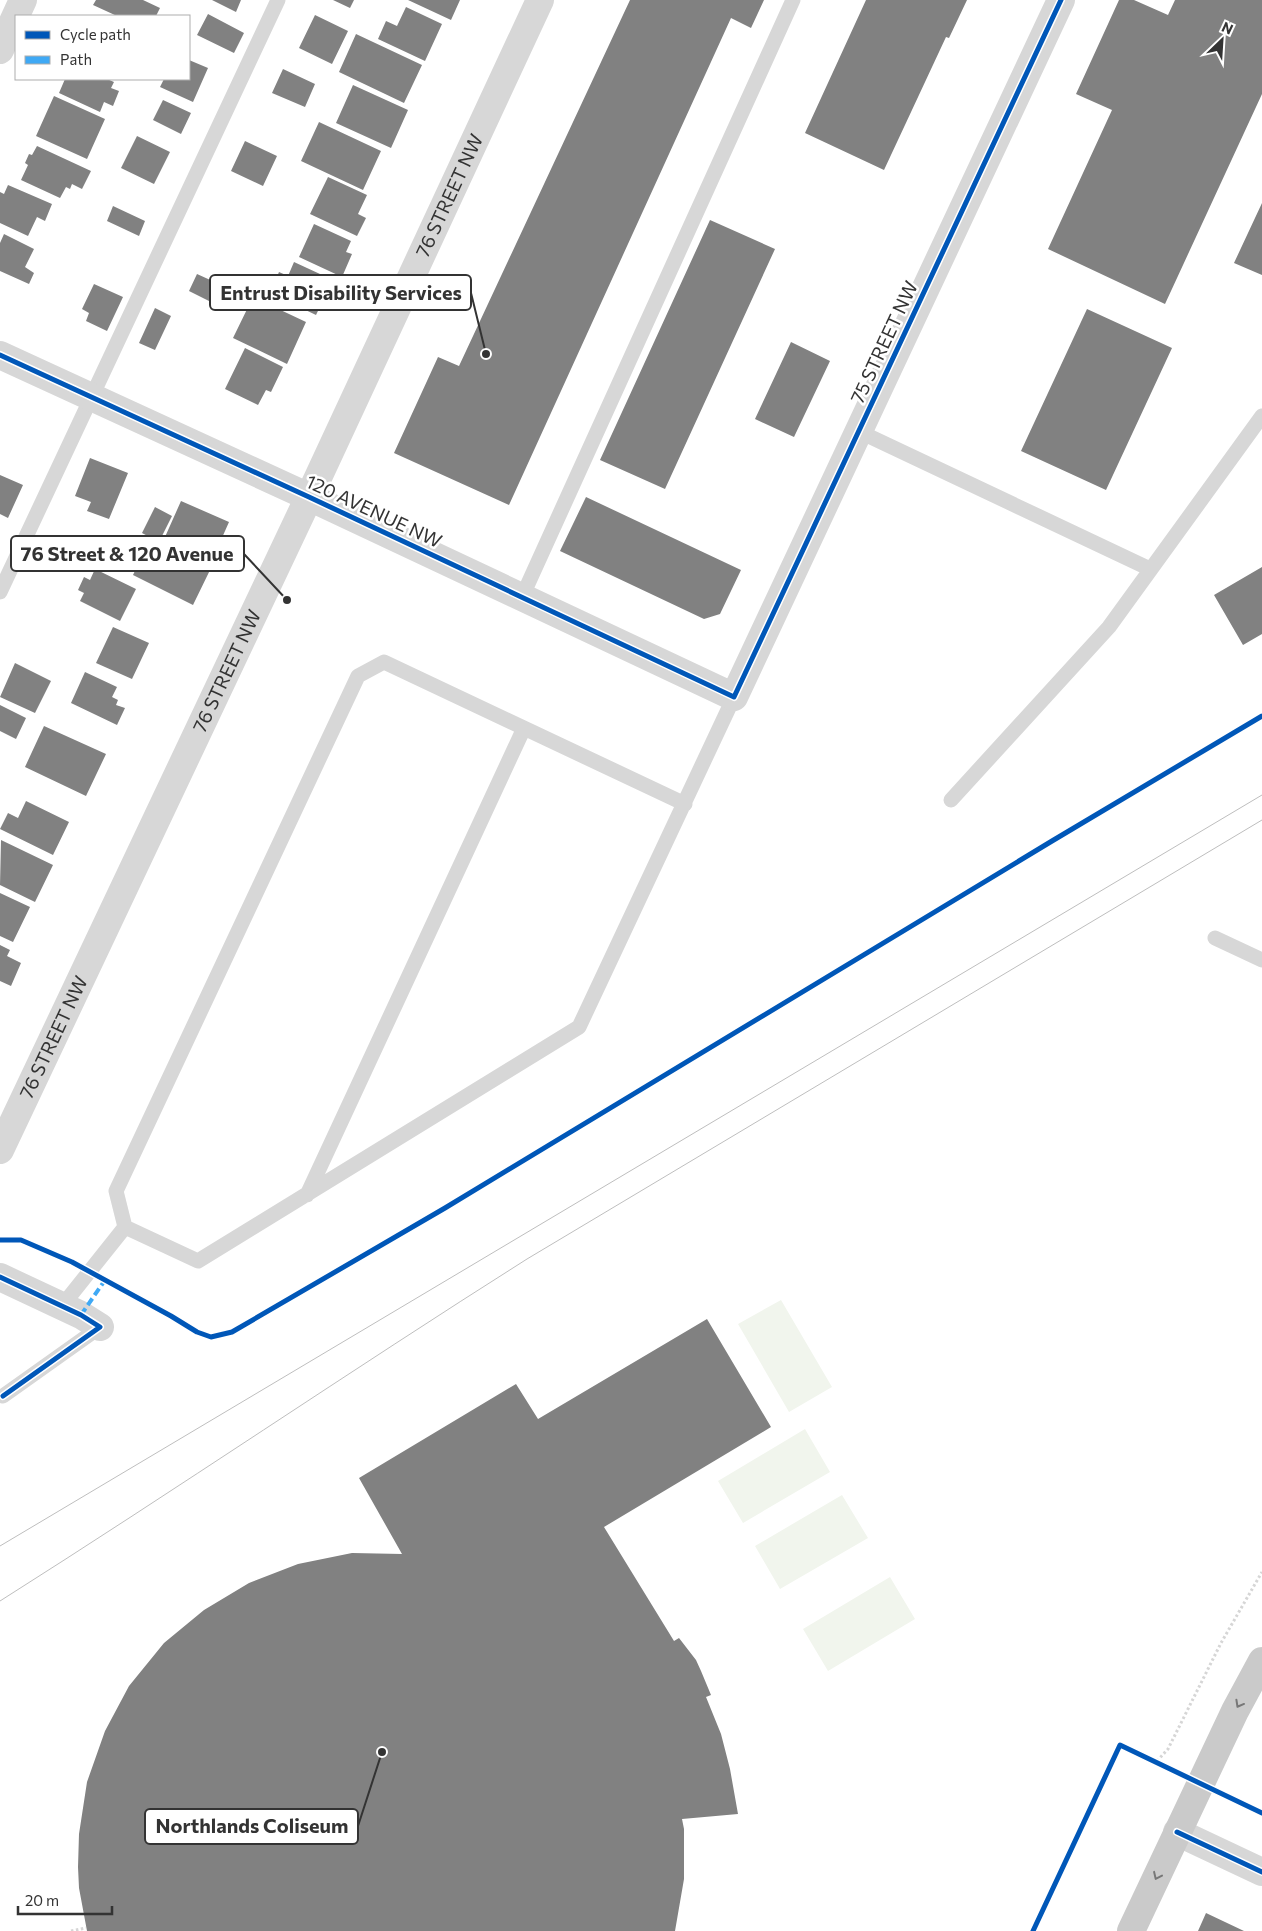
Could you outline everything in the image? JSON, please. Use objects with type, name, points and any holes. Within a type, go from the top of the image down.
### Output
[{"type":"main road","points":[[1131,1931],[1200,1783],[1262,1661]]},
{"type":"street","points":[[16,15],[23,0]]},
{"type":"street","name":"76 STREET NW","points":[[0,1150],[309,497],[540,0]]},
{"type":"street","name":"75 STREET NW","points":[[734,696],[1061,0]]},
{"type":"street","points":[[0,50],[15,17]]},
{"type":"street","name":"120 AVENUE NW","points":[[0,355],[734,696]]},
{"type":"street","points":[[0,1277],[81,1315],[100,1327]]},
{"type":"street","points":[[1177,1832],[1262,1872]]},
{"type":"lane","points":[[0,592],[278,0]]},
{"type":"lane","points":[[522,597],[793,0]]},
{"type":"lane","points":[[951,800],[1109,627],[1262,416]]},
{"type":"lane","points":[[858,431],[1150,569]]},
{"type":"lane","points":[[125,1227],[116,1191],[358,676],[384,662],[685,804]]},
{"type":"lane","points":[[125,1227],[198,1261],[579,1027],[734,696]]},
{"type":"lane","points":[[306,1196],[524,728]]},
{"type":"lane","points":[[1215,938],[1262,960]]},
{"type":"lane","points":[[62,1306],[125,1227]]},
{"type":"lane","points":[[3,1396],[100,1327]]},
{"type":"path","points":[[1200,1783],[1156,1761],[1168,1749],[1220,1643],[1262,1572]]},
{"type":"path","points":[[71,1931],[86,1928]]},
{"type":"shaded area","points":[[781,1300],[832,1387],[789,1412],[738,1324]]},
{"type":"shaded area","points":[[805,1429],[830,1472],[743,1523],[718,1481]]},
{"type":"shaded area","points":[[842,1495],[868,1538],[780,1589],[755,1546]]},
{"type":"shaded area","points":[[890,1577],[915,1619],[828,1671],[803,1629]]},
{"type":"building","points":[[96,0],[143,0],[160,8],[156,15],[115,15],[93,5]]},
{"type":"building","points":[[212,0],[241,0],[236,12]]},
{"type":"building","points":[[333,0],[354,0],[350,8]]},
{"type":"building","points":[[408,0],[460,0],[451,20]]},
{"type":"building","points":[[630,0],[764,0],[751,28],[731,18],[509,505],[394,453],[438,357],[459,366]]},
{"type":"building","points":[[866,0],[967,0],[949,38],[946,37],[884,170],[805,133]]},
{"type":"building","points":[[1119,0],[1134,0],[1168,15],[1175,0],[1262,0],[1262,94],[1165,304],[1048,249],[1112,110],[1076,94]]},
{"type":"building","points":[[406,7],[442,24],[425,61],[378,39],[386,21],[397,26]]},
{"type":"building","points":[[208,14],[244,33],[234,53],[197,35]]},
{"type":"building","points":[[315,15],[348,31],[332,64],[299,48]]},
{"type":"building","points":[[356,34],[422,65],[404,103],[339,72]]},
{"type":"building","points":[[190,60],[208,68],[193,102],[160,87],[164,80],[190,80]]},
{"type":"building","points":[[283,69],[315,84],[305,107],[272,93]]},
{"type":"building","points":[[65,80],[109,80],[114,82],[111,88],[119,91],[113,106],[104,102],[100,112],[59,93]]},
{"type":"building","points":[[353,85],[408,110],[391,148],[336,123]]},
{"type":"building","points":[[54,96],[105,119],[87,159],[36,136]]},
{"type":"building","points":[[163,100],[191,113],[181,134],[153,120]]},
{"type":"building","points":[[319,122],[381,151],[363,190],[301,161]]},
{"type":"building","points":[[137,136],[170,152],[154,184],[121,168]]},
{"type":"building","points":[[245,141],[277,156],[263,186],[231,171]]},
{"type":"building","points":[[37,146],[91,171],[82,189],[72,184],[70,189],[66,187],[60,198],[21,180],[28,165],[25,163],[29,154],[32,155]]},
{"type":"building","points":[[328,177],[367,195],[358,214],[366,218],[357,236],[310,214]]},
{"type":"building","points":[[8,185],[52,204],[45,221],[37,217],[28,236],[0,223],[0,192],[4,194]]},
{"type":"building","points":[[1262,203],[1262,275],[1234,263]]},
{"type":"building","points":[[113,206],[145,221],[139,236],[107,221]]},
{"type":"building","points":[[710,220],[775,249],[665,489],[600,460]]},
{"type":"building","points":[[314,224],[351,241],[346,252],[352,254],[342,277],[299,257]]},
{"type":"building","points":[[4,234],[34,249],[25,267],[34,273],[29,284],[0,271],[0,243]]},
{"type":"building","points":[[294,262],[333,280],[316,315],[270,293],[279,272],[288,276]]},
{"type":"building","points":[[197,274],[228,288],[219,306],[189,291]]},
{"type":"building","points":[[94,284],[123,297],[107,331],[86,321],[89,313],[82,309]]},
{"type":"building","points":[[253,297],[306,322],[287,364],[233,338]]},
{"type":"building","points":[[155,308],[171,316],[155,350],[139,343]]},
{"type":"building","points":[[1087,309],[1172,348],[1106,490],[1021,451]]},
{"type":"building","points":[[791,342],[830,361],[794,437],[755,419]]},
{"type":"building","points":[[245,348],[283,367],[271,392],[266,390],[258,405],[225,389]]},
{"type":"building","points":[[90,458],[128,473],[109,519],[87,511],[91,502],[75,496]]},
{"type":"building","points":[[0,475],[23,485],[8,518],[0,514]]},
{"type":"building","points":[[586,497],[741,570],[720,614],[704,619],[560,551]]},
{"type":"building","points":[[181,501],[229,522],[213,558],[165,537]]},
{"type":"building","points":[[155,507],[172,516],[159,542],[142,533]]},
{"type":"building","points":[[162,544],[211,568],[193,605],[133,575],[142,556],[153,562]]},
{"type":"building","points":[[1262,567],[1262,634],[1243,645],[1214,595]]},
{"type":"building","points":[[95,569],[136,589],[120,621],[80,601],[84,593],[78,590],[84,577],[90,580]]},
{"type":"building","points":[[113,627],[149,643],[132,679],[96,663]]},
{"type":"building","points":[[15,663],[51,681],[35,713],[0,697]]},
{"type":"building","points":[[85,672],[117,687],[112,697],[118,700],[116,705],[125,708],[117,725],[71,703]]},
{"type":"building","points":[[0,705],[26,718],[16,739],[0,731]]},
{"type":"building","points":[[44,726],[106,754],[86,796],[25,767]]},
{"type":"building","points":[[26,801],[69,822],[53,855],[0,829],[8,813],[18,818]]},
{"type":"building","points":[[1,840],[53,865],[35,902],[0,885]]},
{"type":"building","points":[[0,893],[30,907],[13,942],[0,936]]},
{"type":"building","points":[[0,945],[10,950],[7,956],[21,963],[11,986],[0,981]]},
{"type":"building","points":[[707,1319],[771,1427],[604,1527],[674,1641],[679,1638],[696,1660],[711,1695],[706,1697],[721,1734],[730,1769],[738,1814],[682,1819],[684,1829],[684,1879],[675,1931],[87,1931],[79,1888],[78,1867],[79,1834],[87,1782],[105,1731],[129,1686],[164,1643],[204,1610],[249,1583],[298,1564],[352,1553],[402,1554],[359,1478],[516,1384],[538,1419]]},
{"type":"building","points":[[1206,1913],[1244,1931],[1198,1931]]},
{"type":"tram line","points":[[0,1546],[1262,795]]},
{"type":"tram line","points":[[0,1601],[527,1259],[1262,820]]},
{"type":"marked path","points":[[81,1315],[105,1280]]},
{"type":"cycle path","points":[[0,355],[309,497],[734,697],[1061,0]]},
{"type":"cycle path","points":[[0,1240],[21,1240],[72,1262],[197,1332],[211,1337],[232,1332],[445,1208],[1262,716]]},
{"type":"cycle path","points":[[0,1277],[81,1315],[100,1327],[3,1396]]},
{"type":"cycle path","points":[[1033,1931],[1120,1745],[1262,1813]]},
{"type":"cycle path","points":[[1177,1832],[1262,1872]]},
{"type":"place","name":"Entrust Disability Services","points":[[486,354]]},
{"type":"place","name":"76 Street & 120 Avenue","points":[[287,600]]},
{"type":"place","name":"Northlands Coliseum","points":[[382,1752]]}]
